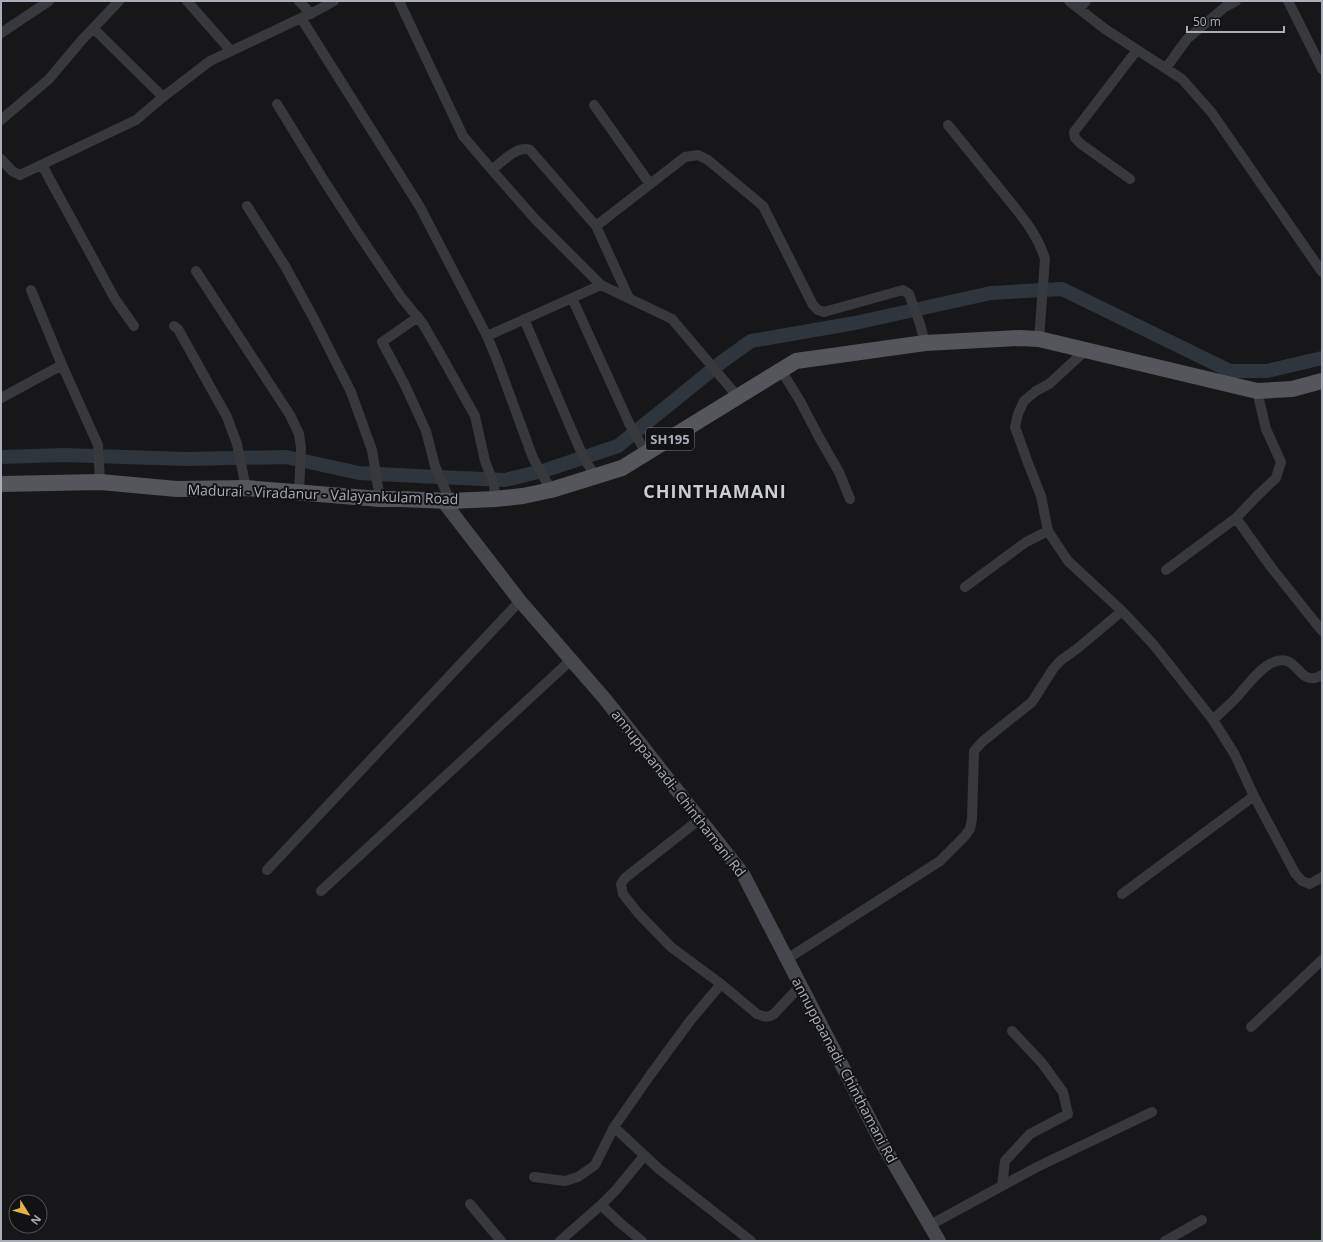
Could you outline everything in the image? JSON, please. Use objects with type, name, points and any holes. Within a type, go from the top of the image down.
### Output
[{"type":"main road","name":"Madurai - Viradanur - Valayankulam Road","points":[[1,484],[100,482],[177,488],[246,488],[299,492],[379,493],[400,499],[495,492],[523,496],[547,484],[591,470],[622,468],[642,447],[738,397],[796,361],[925,343],[1020,338],[1039,339],[1257,391],[1292,389],[1322,381]]},
{"type":"street","points":[[1,33],[49,1]]},
{"type":"street","points":[[1,120],[49,79],[81,41],[94,29],[118,1]]},
{"type":"street","points":[[187,1],[231,51]]},
{"type":"street","points":[[299,1],[311,14]]},
{"type":"street","points":[[1,159],[12,171],[20,175],[42,165],[136,120],[210,61],[311,14],[334,1]]},
{"type":"street","points":[[399,1],[463,136],[492,170],[535,219],[601,285],[672,319],[738,397]]},
{"type":"street","points":[[1069,1],[1105,29],[1182,79],[1212,112],[1322,272]]},
{"type":"street","points":[[1079,9],[1086,1]]},
{"type":"street","points":[[1166,68],[1187,39],[1225,7],[1236,1]]},
{"type":"street","points":[[1288,1],[1322,69]]},
{"type":"street","points":[[301,18],[420,207],[487,336],[533,458],[547,484]]},
{"type":"street","points":[[94,29],[163,97]]},
{"type":"street","points":[[1130,179],[1081,144],[1075,138],[1074,132],[1137,50]]},
{"type":"street","points":[[277,104],[323,179],[400,298],[423,324],[442,357],[475,416],[485,461],[495,492]]},
{"type":"street","points":[[594,106],[650,184]]},
{"type":"street","points":[[948,125],[1035,234],[1042,248],[1045,259],[1039,339]]},
{"type":"street","points":[[492,170],[518,150],[526,148],[530,150],[596,226],[629,298]]},
{"type":"street","points":[[596,226],[685,157],[698,155],[708,160],[762,206],[813,305],[818,310],[824,312],[903,290],[909,294],[925,343]]},
{"type":"street","points":[[42,165],[115,299],[134,326]]},
{"type":"street","points":[[247,206],[285,266],[351,392],[372,450],[379,493]]},
{"type":"street","points":[[196,271],[290,415],[299,434],[301,448],[299,465],[299,492]]},
{"type":"street","points":[[487,336],[601,285]]},
{"type":"street","points":[[32,290],[62,365],[98,445],[100,482]]},
{"type":"street","points":[[572,298],[629,424],[642,447]]},
{"type":"street","points":[[418,317],[382,342],[426,432],[445,496]]},
{"type":"street","points":[[524,319],[591,470]]},
{"type":"street","points":[[174,326],[178,329],[227,417],[237,444],[246,488]]},
{"type":"street","points":[[1086,350],[1049,384],[1036,391],[1024,401],[1018,414],[1016,427],[1041,496],[1048,531],[1068,561],[1122,611],[1153,644],[1213,720],[1235,754],[1254,796],[1294,873],[1302,882],[1310,884],[1322,877]]},
{"type":"street","points":[[1,398],[62,365]]},
{"type":"street","points":[[781,370],[839,472],[850,499]]},
{"type":"street","points":[[1166,570],[1236,518],[1276,478],[1281,462],[1266,429],[1257,391]]},
{"type":"street","name":"annuppaanadi- Chinthamani Rd","points":[[445,496],[520,601],[604,699],[743,874],[883,1145],[940,1241]]},
{"type":"street","points":[[1236,518],[1322,631]]},
{"type":"street","points":[[965,587],[1026,542],[1048,531]]},
{"type":"street","points":[[267,870],[520,601]]},
{"type":"street","points":[[787,959],[940,861],[964,838],[970,829],[972,818],[974,751],[982,742],[1032,702],[1053,669],[1060,661],[1122,611]]},
{"type":"street","points":[[321,891],[571,660]]},
{"type":"street","points":[[1213,720],[1258,674],[1273,662],[1284,660],[1292,663],[1305,677],[1313,679],[1322,675]]},
{"type":"street","points":[[1122,894],[1254,796]]},
{"type":"street","points":[[700,820],[625,878],[621,884],[623,894],[638,913],[671,947],[758,1014],[764,1017],[774,1014],[801,985]]},
{"type":"street","points":[[1251,1027],[1322,960]]},
{"type":"street","points":[[534,1177],[565,1181],[578,1177],[595,1165],[614,1127],[655,1068],[690,1021],[721,984]]},
{"type":"street","points":[[1002,1186],[1005,1161],[1030,1134],[1068,1114],[1063,1092],[1042,1063],[1012,1031]]},
{"type":"street","points":[[930,1225],[1037,1167],[1152,1112]]},
{"type":"street","points":[[614,1127],[644,1156],[696,1200],[751,1241]]},
{"type":"street","points":[[560,1241],[616,1190],[644,1156]]},
{"type":"street","points":[[470,1204],[501,1241]]},
{"type":"street","points":[[601,1205],[642,1241]]},
{"type":"street","points":[[1165,1241],[1202,1220]]},
{"type":"waterway","points":[[1,457],[64,455],[186,459],[286,457],[359,473],[505,480],[546,470],[618,446],[723,361],[751,341],[855,323],[991,293],[1062,289],[1230,371],[1267,371],[1322,358]]},
{"type":"district","name":"CHINTHAMANI","points":[[715,491]]}]
